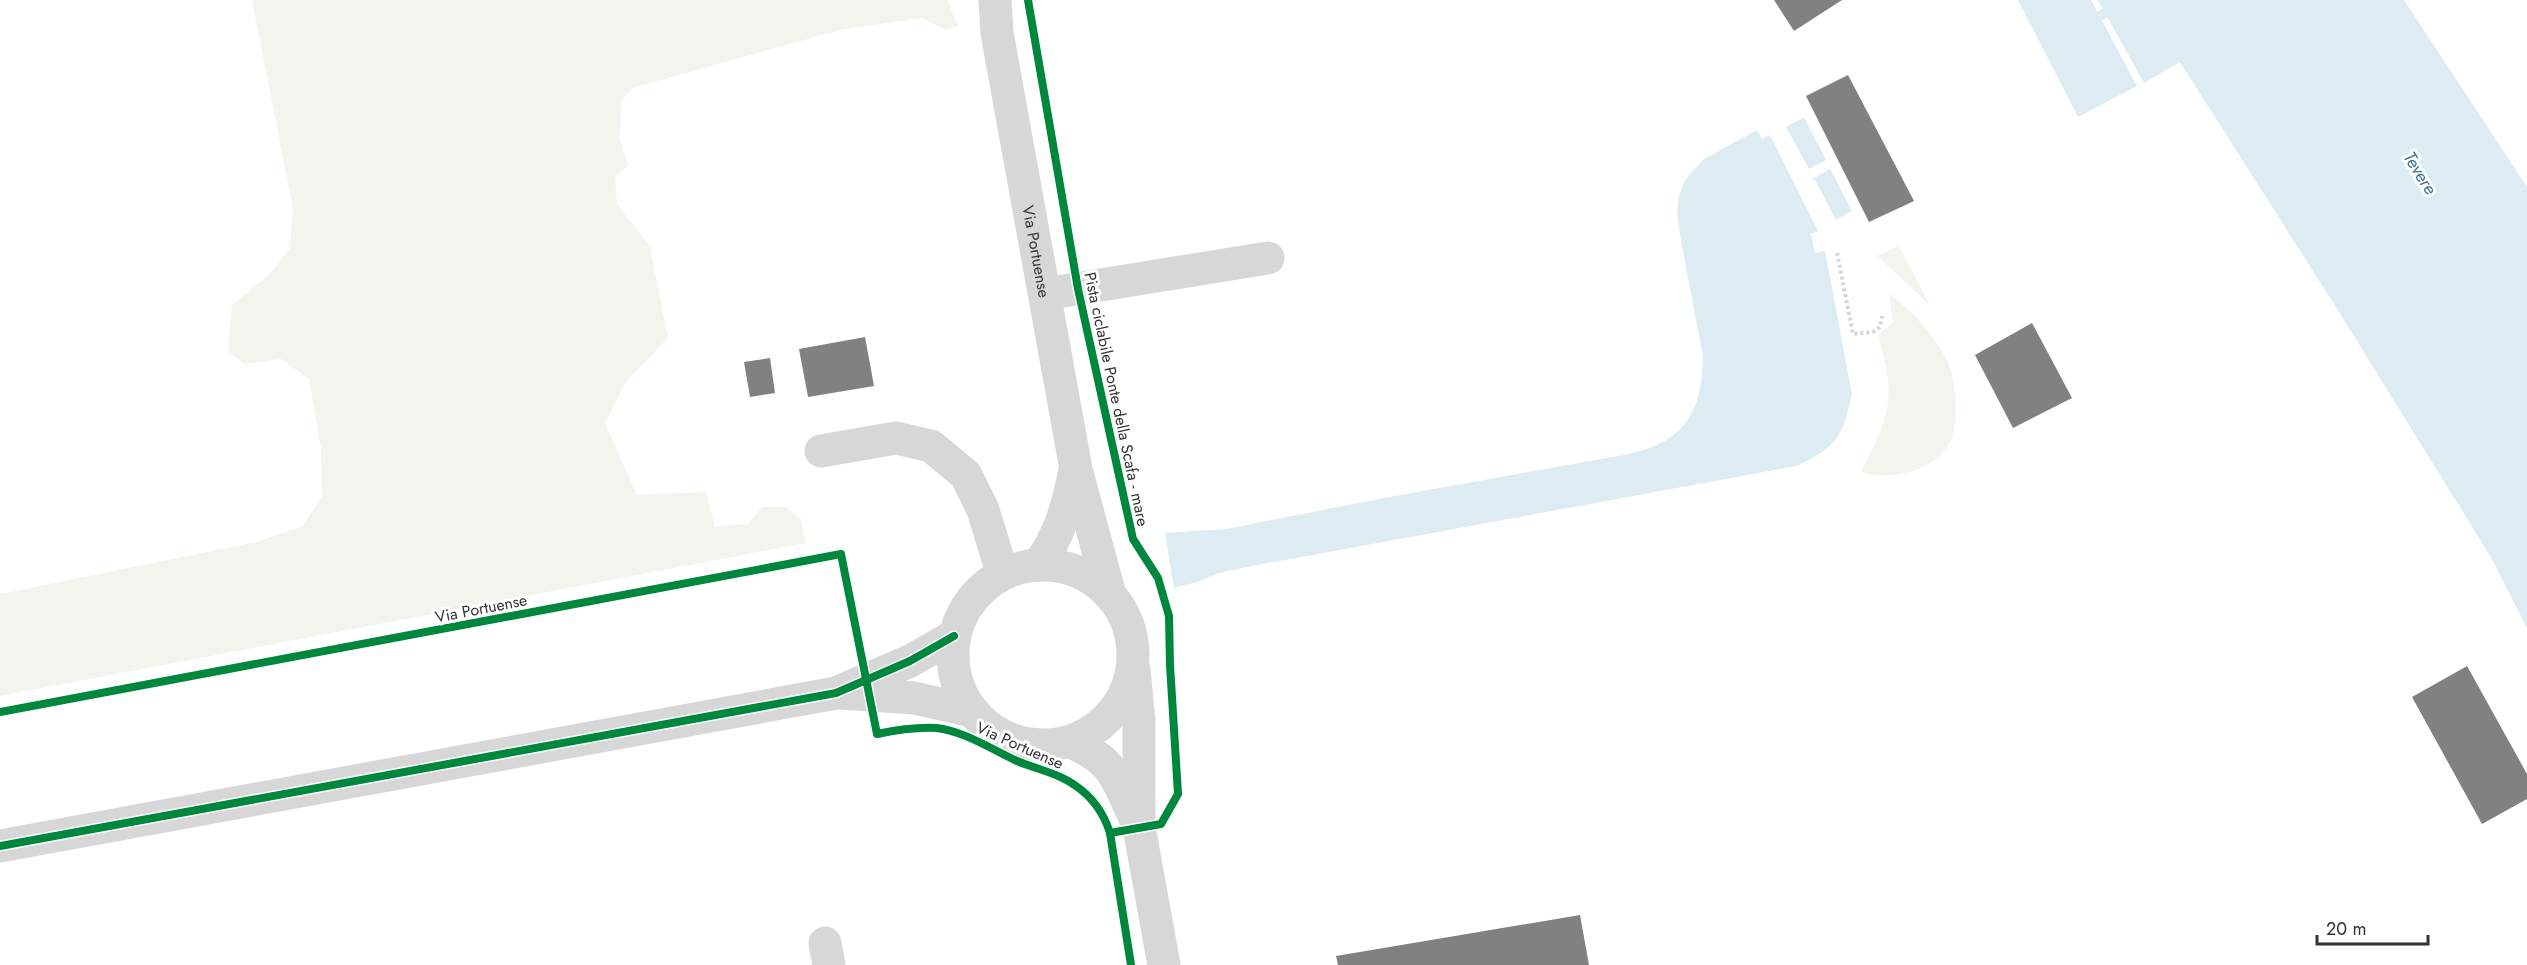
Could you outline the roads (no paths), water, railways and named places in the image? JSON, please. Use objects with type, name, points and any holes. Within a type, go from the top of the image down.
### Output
[{"type":"street","name":"Via Portuense","points":[[981,0],[998,33]]},
{"type":"street","name":"Via Portuense","points":[[995,0],[998,33],[1076,469],[1110,595]]},
{"type":"street","points":[[1045,294],[1268,258]]},
{"type":"street","points":[[821,451],[896,438],[931,446],[966,476],[983,510],[1002,572]]},
{"type":"street","name":"Via Portuense","points":[[1038,565],[1056,538],[1066,510],[1076,469]]},
{"type":"street","points":[[1038,565],[1065,568],[1090,578],[1110,595],[1121,610],[1129,627],[1133,645],[1133,664],[1126,690],[1113,712],[1094,730],[1071,742],[1044,746],[1016,742],[992,730],[972,711],[958,687],[952,659],[954,636],[963,614],[976,595],[1002,572],[1038,565]]},
{"type":"street","name":"Via Portuense","points":[[0,846],[836,693],[910,661],[954,636]]},
{"type":"street","name":"Via Portuense","points":[[1133,664],[1139,722],[1139,827],[1164,965]]},
{"type":"street","name":"Via Portuense","points":[[836,693],[914,698],[972,711]]},
{"type":"street","name":"Via Portuense","points":[[1071,742],[1094,753],[1112,770],[1139,827]]},
{"type":"water","points":[[2018,0],[2091,0],[2137,86],[2078,117]]},
{"type":"water","name":"Tevere","points":[[2098,0],[2404,0],[2527,187],[2527,628],[2492,559],[2180,62],[2144,83]]},
{"type":"water","points":[[1804,117],[1826,160],[1809,169],[1786,127]]},
{"type":"water","points":[[1757,130],[1762,139],[1770,135],[1818,231],[1811,234],[1815,253],[1825,251],[1852,394],[1845,421],[1830,446],[1797,466],[1252,566],[1219,573],[1174,588],[1165,533],[1227,529],[1629,454],[1649,448],[1677,432],[1687,421],[1694,408],[1702,376],[1703,356],[1681,241],[1677,212],[1679,196],[1685,180],[1704,159]]},
{"type":"water","points":[[1830,169],[1852,211],[1836,220],[1814,178]]},
{"type":"waterway","points":[[2100,16],[2128,0]]}]
